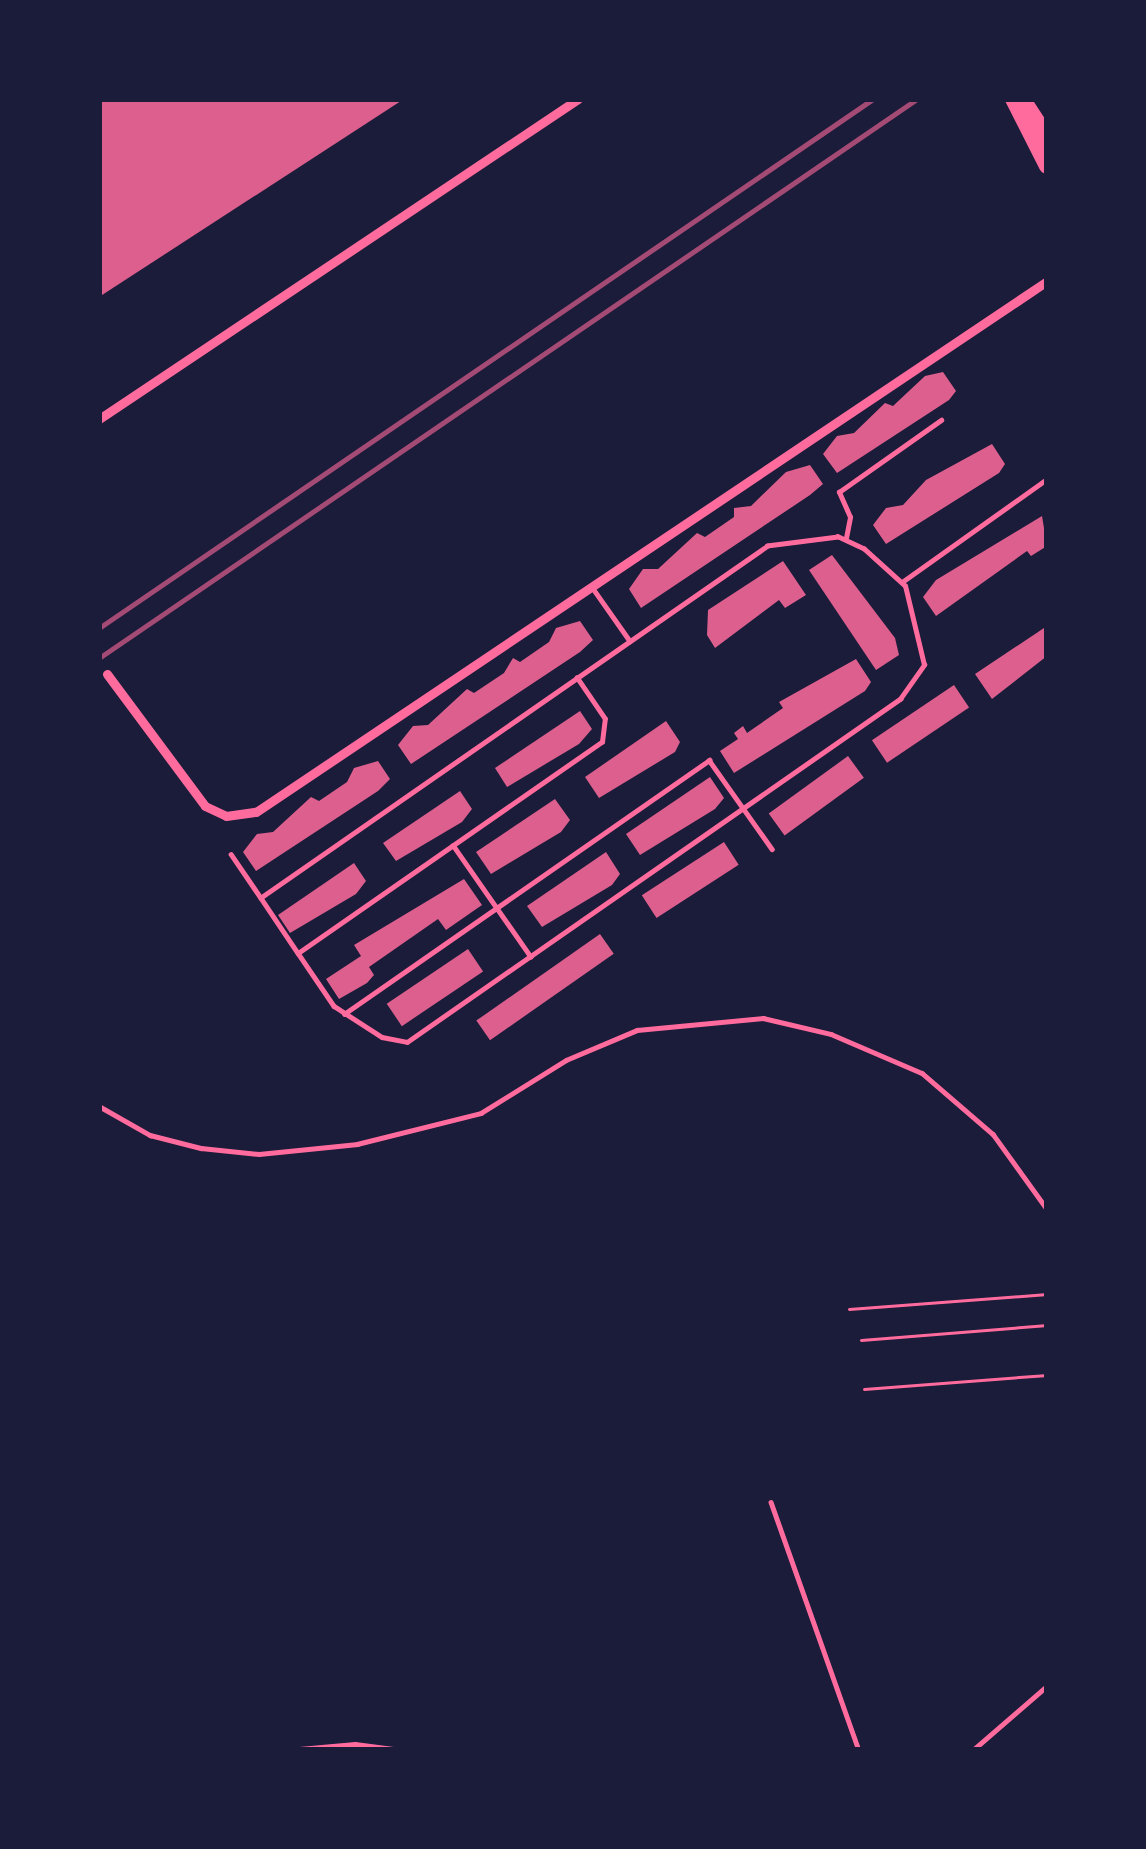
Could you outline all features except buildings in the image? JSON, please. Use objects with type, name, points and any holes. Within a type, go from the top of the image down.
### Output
[{"type":"highway","points":[[1013,99],[1047,166]]},
{"type":"highway","points":[[1023,99],[1047,136]]},
{"type":"street","points":[[99,419],[578,99]]},
{"type":"street","points":[[107,674],[205,806],[241,816],[1047,281]]},
{"type":"lane","points":[[845,540],[850,518],[839,492],[941,419]]},
{"type":"lane","points":[[902,582],[1047,479]]},
{"type":"lane","points":[[231,854],[260,898],[298,953],[344,1014],[407,1042],[743,808],[922,676],[921,626],[902,582],[845,540],[812,535],[768,546],[260,898]]},
{"type":"lane","points":[[592,587],[630,641]]},
{"type":"lane","points":[[298,953],[602,742],[605,718],[577,678]]},
{"type":"lane","points":[[344,1014],[709,760],[772,849]]},
{"type":"lane","points":[[453,845],[531,957]]},
{"type":"lane","points":[[99,1106],[150,1135],[201,1148],[259,1154],[357,1144],[481,1113],[566,1060],[637,1030],[763,1018],[831,1034],[922,1073],[993,1135],[1046,1205]]},
{"type":"lane","points":[[771,1502],[859,1750]]},
{"type":"lane","points":[[973,1750],[1047,1686]]},
{"type":"lane","points":[[288,1750],[355,1744],[401,1750]]},
{"type":"path","points":[[848,1309],[1047,1294]]},
{"type":"path","points":[[861,1340],[1047,1325]]},
{"type":"path","points":[[864,1389],[1047,1375]]},
{"type":"railway","points":[[99,628],[873,99]]},
{"type":"railway","points":[[99,658],[917,99]]}]
